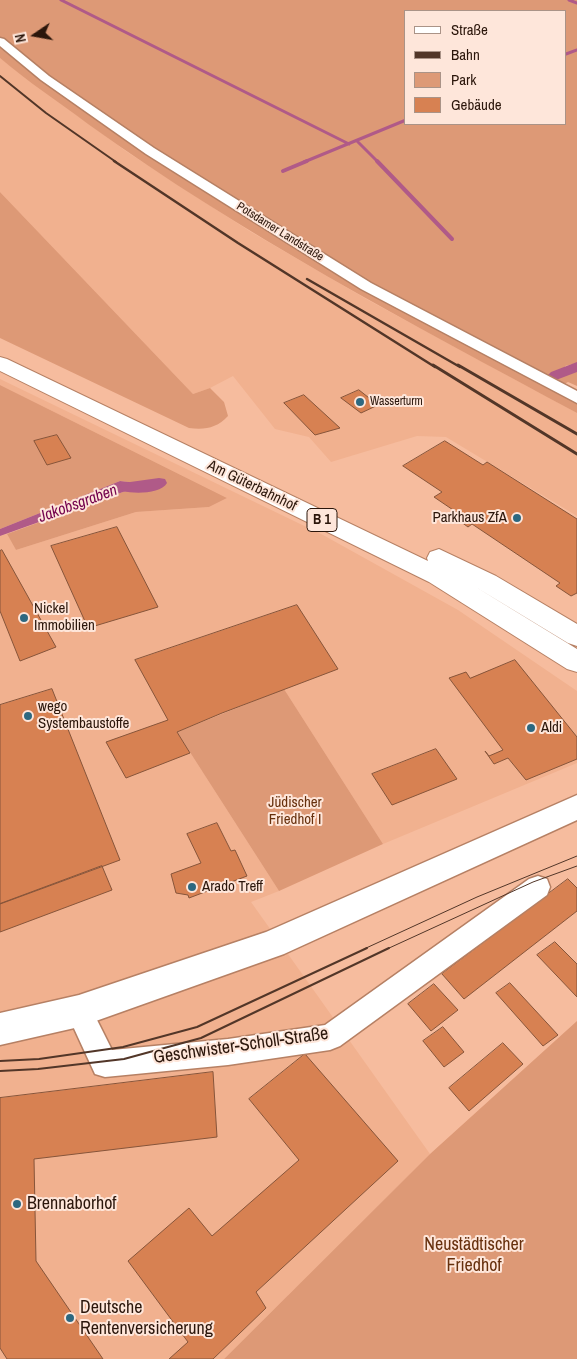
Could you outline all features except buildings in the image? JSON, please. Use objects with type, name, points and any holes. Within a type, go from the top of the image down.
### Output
[{"type":"main road","name":"Am Güterbahnhof","points":[[0,348],[438,576],[577,662]]},
{"type":"main road","name":"Am Güterbahnhof","points":[[0,364],[214,459],[317,498],[487,582],[577,636]]},
{"type":"street","name":"Potsdamer Landstraße","points":[[0,41],[45,78],[143,146],[350,276],[577,398]]},
{"type":"street","points":[[0,1029],[78,1011],[273,944],[577,808]]},
{"type":"street","name":"Geschwister-Scholl-Straße","points":[[78,1011],[105,1064],[228,1052],[330,1037],[538,887]]},
{"type":"shaded area","points":[[0,58],[127,152],[251,232],[368,300],[577,413],[577,516],[446,437],[417,436],[331,462],[309,437],[275,429],[233,376],[210,388],[193,394],[0,192]]},
{"type":"shaded area","points":[[0,379],[323,535],[458,610],[577,691],[577,763],[383,844],[284,689],[177,732],[279,891],[251,902],[430,1154],[224,1359],[0,1359],[0,536],[7,534],[16,550],[136,512],[209,507],[227,498],[0,385]]},
{"type":"green space","points":[[0,0],[577,0],[577,363],[565,366],[565,371],[577,372],[577,386],[568,382],[554,390],[577,402],[577,413],[389,311],[266,240],[146,165],[0,58]]},
{"type":"green space","points":[[0,192],[193,394],[210,388],[224,402],[228,416],[220,423],[210,427],[200,429],[189,428],[0,338]]},
{"type":"green space","points":[[0,385],[227,498],[209,507],[136,512],[16,550],[7,534],[123,492],[152,485],[120,481],[0,529]]},
{"type":"green space","name":"Jüdischer Friedhof I","points":[[284,689],[383,844],[279,891],[177,732]]},
{"type":"green space","name":"Neustädtischer Friedhof","points":[[577,1021],[577,1359],[224,1359],[430,1154]]},
{"type":"water","points":[[120,481],[154,485],[123,492],[0,536],[0,529]]},
{"type":"waterway","points":[[61,0],[348,144]]},
{"type":"waterway","points":[[569,0],[577,3]]},
{"type":"waterway","points":[[567,54],[577,50]]},
{"type":"waterway","points":[[348,144],[404,121]]},
{"type":"waterway","points":[[357,141],[377,161]]},
{"type":"waterway","points":[[304,162],[348,144]]},
{"type":"waterway","points":[[283,171],[307,161]]},
{"type":"waterway","points":[[377,161],[452,239]]},
{"type":"waterway","name":"Jakobsgraben","points":[[556,375],[577,367]]},
{"type":"waterway","name":"Jakobsgraben","points":[[129,487],[159,483]]},
{"type":"tram line","points":[[364,949],[477,897],[577,856]]},
{"type":"tram line","points":[[387,949],[533,882],[577,866]]},
{"type":"tram line","points":[[0,1061],[39,1059],[123,1047],[197,1027],[367,948]]},
{"type":"tram line","points":[[0,1071],[38,1069],[124,1059],[201,1038],[389,948]]},
{"type":"railway","points":[[0,76],[46,113],[116,162]]},
{"type":"railway","points":[[114,161],[238,243],[435,367]]},
{"type":"railway","points":[[307,279],[460,367]]},
{"type":"railway","points":[[433,365],[577,454]]},
{"type":"railway","points":[[458,365],[577,434]]},
{"type":"place","name":"Wasserturm","points":[[360,402]]},
{"type":"place","name":"Parkhaus ZfA","points":[[517,518]]},
{"type":"place","name":"Nickel Immobilien","points":[[24,618]]},
{"type":"place","name":"wego Systembaustoffe","points":[[28,716]]},
{"type":"place","name":"Aldi","points":[[531,728]]},
{"type":"place","name":"Arado Treff","points":[[192,887]]},
{"type":"place","name":"Brennaborhof","points":[[17,1204]]},
{"type":"place","name":"Deutsche Rentenversicherung","points":[[70,1318]]}]
